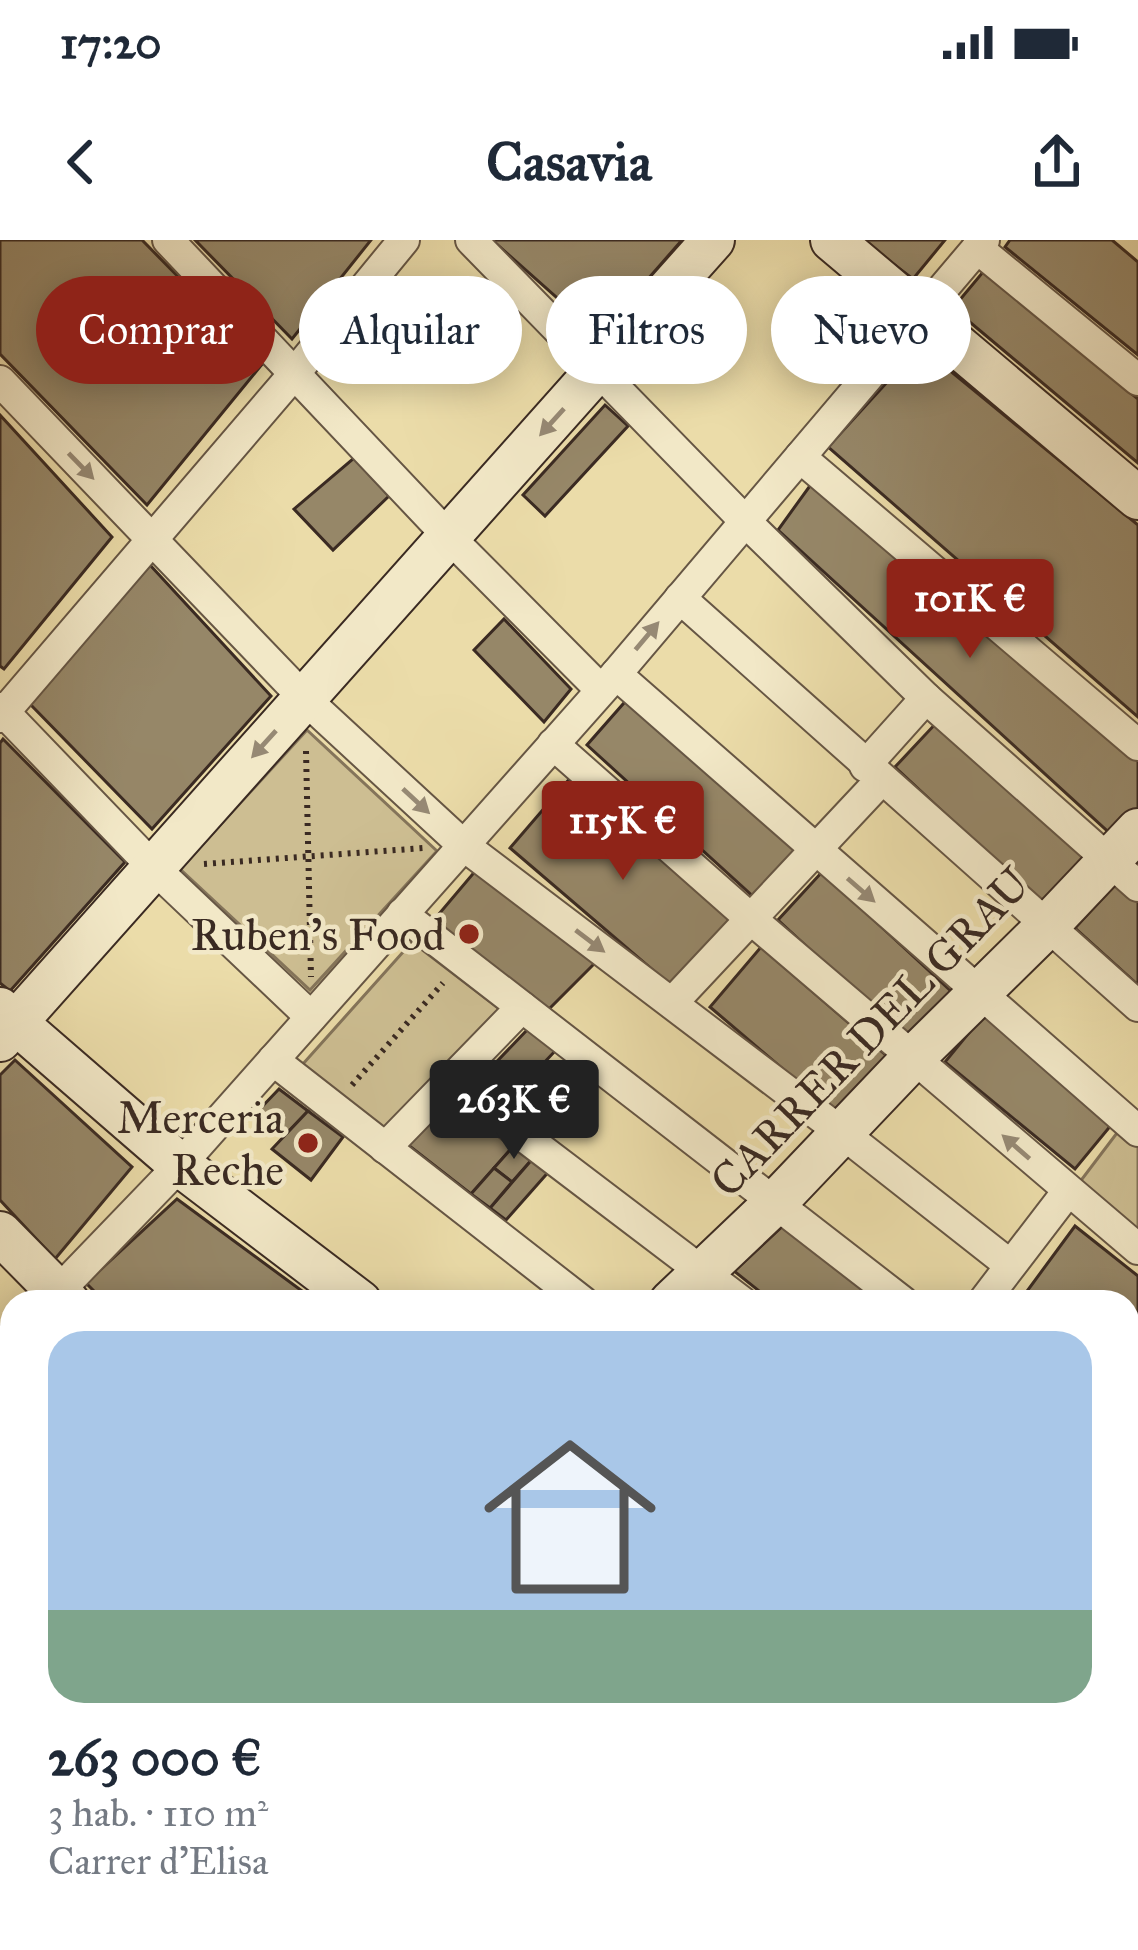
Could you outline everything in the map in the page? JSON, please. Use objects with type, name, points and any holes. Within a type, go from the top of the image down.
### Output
[{"type":"street","points":[[168,240],[449,537],[608,682],[815,850],[1138,1131]]},
{"type":"street","points":[[311,1017],[1,713],[404,240]]},
{"type":"street","points":[[471,240],[546,316]]},
{"type":"street","points":[[681,276],[713,240]]},
{"type":"street","points":[[832,240],[875,276]]},
{"type":"street","points":[[955,276],[981,244],[1138,380]]},
{"type":"street","points":[[971,358],[1138,499]]},
{"type":"street","points":[[0,382],[304,699],[464,845],[1010,1265]]},
{"type":"street","points":[[345,1290],[5,1024],[154,868],[586,384]]},
{"type":"street","points":[[613,384],[926,698],[1123,873]]},
{"type":"street","points":[[66,1290],[554,744],[863,384]]},
{"type":"street","points":[[800,457],[1138,745]]},
{"type":"street","points":[[680,598],[1138,1006]]},
{"type":"street","points":[[672,1003],[815,850],[926,698]]},
{"type":"street","points":[[554,744],[1138,1249]]},
{"type":"street","name":"CARRER DEL GRAU","points":[[684,1290],[775,1204],[1047,926],[1123,873],[1138,830]]},
{"type":"street","points":[[402,914],[887,1290]]},
{"type":"street","points":[[386,1148],[522,1007]]},
{"type":"street","points":[[273,1060],[568,1290]]},
{"type":"street","points":[[451,1081],[726,1290]]},
{"type":"street","points":[[992,1290],[1067,1191]]},
{"type":"street","points":[[0,1233],[50,1290]]},
{"type":"path","points":[[304,699],[311,1017]]},
{"type":"path","points":[[154,868],[464,845]]},
{"type":"path","points":[[333,1106],[463,961]]},
{"type":"shaded area","points":[[307,730],[437,851],[310,990],[180,869]]},
{"type":"shaded area","points":[[412,942],[501,1010],[388,1131],[302,1065]]},
{"type":"shaded area","points":[[1120,1129],[1138,1145],[1138,1233],[1079,1183]]},
{"type":"building","points":[[0,240],[142,240],[177,276],[36,276],[36,384],[246,384],[147,505],[0,354]]},
{"type":"building","points":[[195,240],[371,240],[342,276],[299,276],[299,330],[292,339],[275,322],[275,276],[230,276]]},
{"type":"building","points":[[492,240],[682,240],[651,276],[546,276],[546,288]]},
{"type":"building","points":[[862,240],[945,240],[915,276]]},
{"type":"building","points":[[1010,240],[1112,240],[1138,262],[1138,355],[1005,247]]},
{"type":"building","points":[[983,272],[1138,399],[1138,463],[971,323],[971,286]]},
{"type":"building","points":[[885,384],[966,384],[1138,525],[1138,717],[828,447]]},
{"type":"building","points":[[605,405],[628,426],[545,516],[523,495]]},
{"type":"building","points":[[0,415],[112,537],[4,669],[0,666]]},
{"type":"building","points":[[354,458],[389,496],[333,550],[294,509]]},
{"type":"building","points":[[812,483],[1138,761],[1138,809],[1114,837],[778,530]]},
{"type":"building","points":[[150,565],[271,696],[152,829],[29,703]]},
{"type":"building","points":[[504,619],[571,689],[544,722],[474,650]]},
{"type":"building","points":[[631,695],[800,849],[756,899],[587,745]]},
{"type":"building","points":[[939,720],[1090,860],[1046,908],[895,767]]},
{"type":"building","points":[[3,739],[125,862],[10,991],[0,983]]},
{"type":"building","points":[[571,777],[736,918],[676,990],[510,848]]},
{"type":"building","points":[[477,869],[597,961],[548,1010],[433,921]]},
{"type":"building","points":[[822,872],[954,994],[910,1042],[778,920]]},
{"type":"building","points":[[1120,879],[1138,895],[1138,985],[1075,928]]},
{"type":"building","points":[[761,947],[894,1062],[844,1121],[710,1007]]},
{"type":"building","points":[[986,1012],[1117,1118],[1075,1169],[945,1062]]},
{"type":"building","points":[[528,1029],[556,1050],[508,1101],[480,1079]]},
{"type":"building","points":[[15,1060],[132,1167],[55,1259],[0,1200],[0,1075]]},
{"type":"building","points":[[279,1089],[308,1111],[285,1135],[256,1113]]},
{"type":"building","points":[[451,1090],[517,1142],[471,1194],[403,1141]]},
{"type":"building","name":"Merceria Reche","points":[[308,1111],[343,1137],[311,1180],[272,1149]]},
{"type":"building","points":[[517,1142],[535,1156],[512,1182],[494,1168]]},
{"type":"building","points":[[535,1156],[552,1168],[506,1220],[490,1208]]},
{"type":"building","points":[[494,1168],[512,1182],[490,1208],[471,1194]]},
{"type":"building","points":[[177,1199],[301,1290],[93,1290],[86,1283]]},
{"type":"building","points":[[785,1224],[868,1290],[758,1290],[734,1271]]},
{"type":"building","points":[[1075,1226],[1138,1276],[1138,1290],[1028,1290]]},
{"type":"place","name":"Ruben's Food","points":[[469,934]]},
{"type":"place","name":"Merceria Reche","points":[[308,1143]]}]
